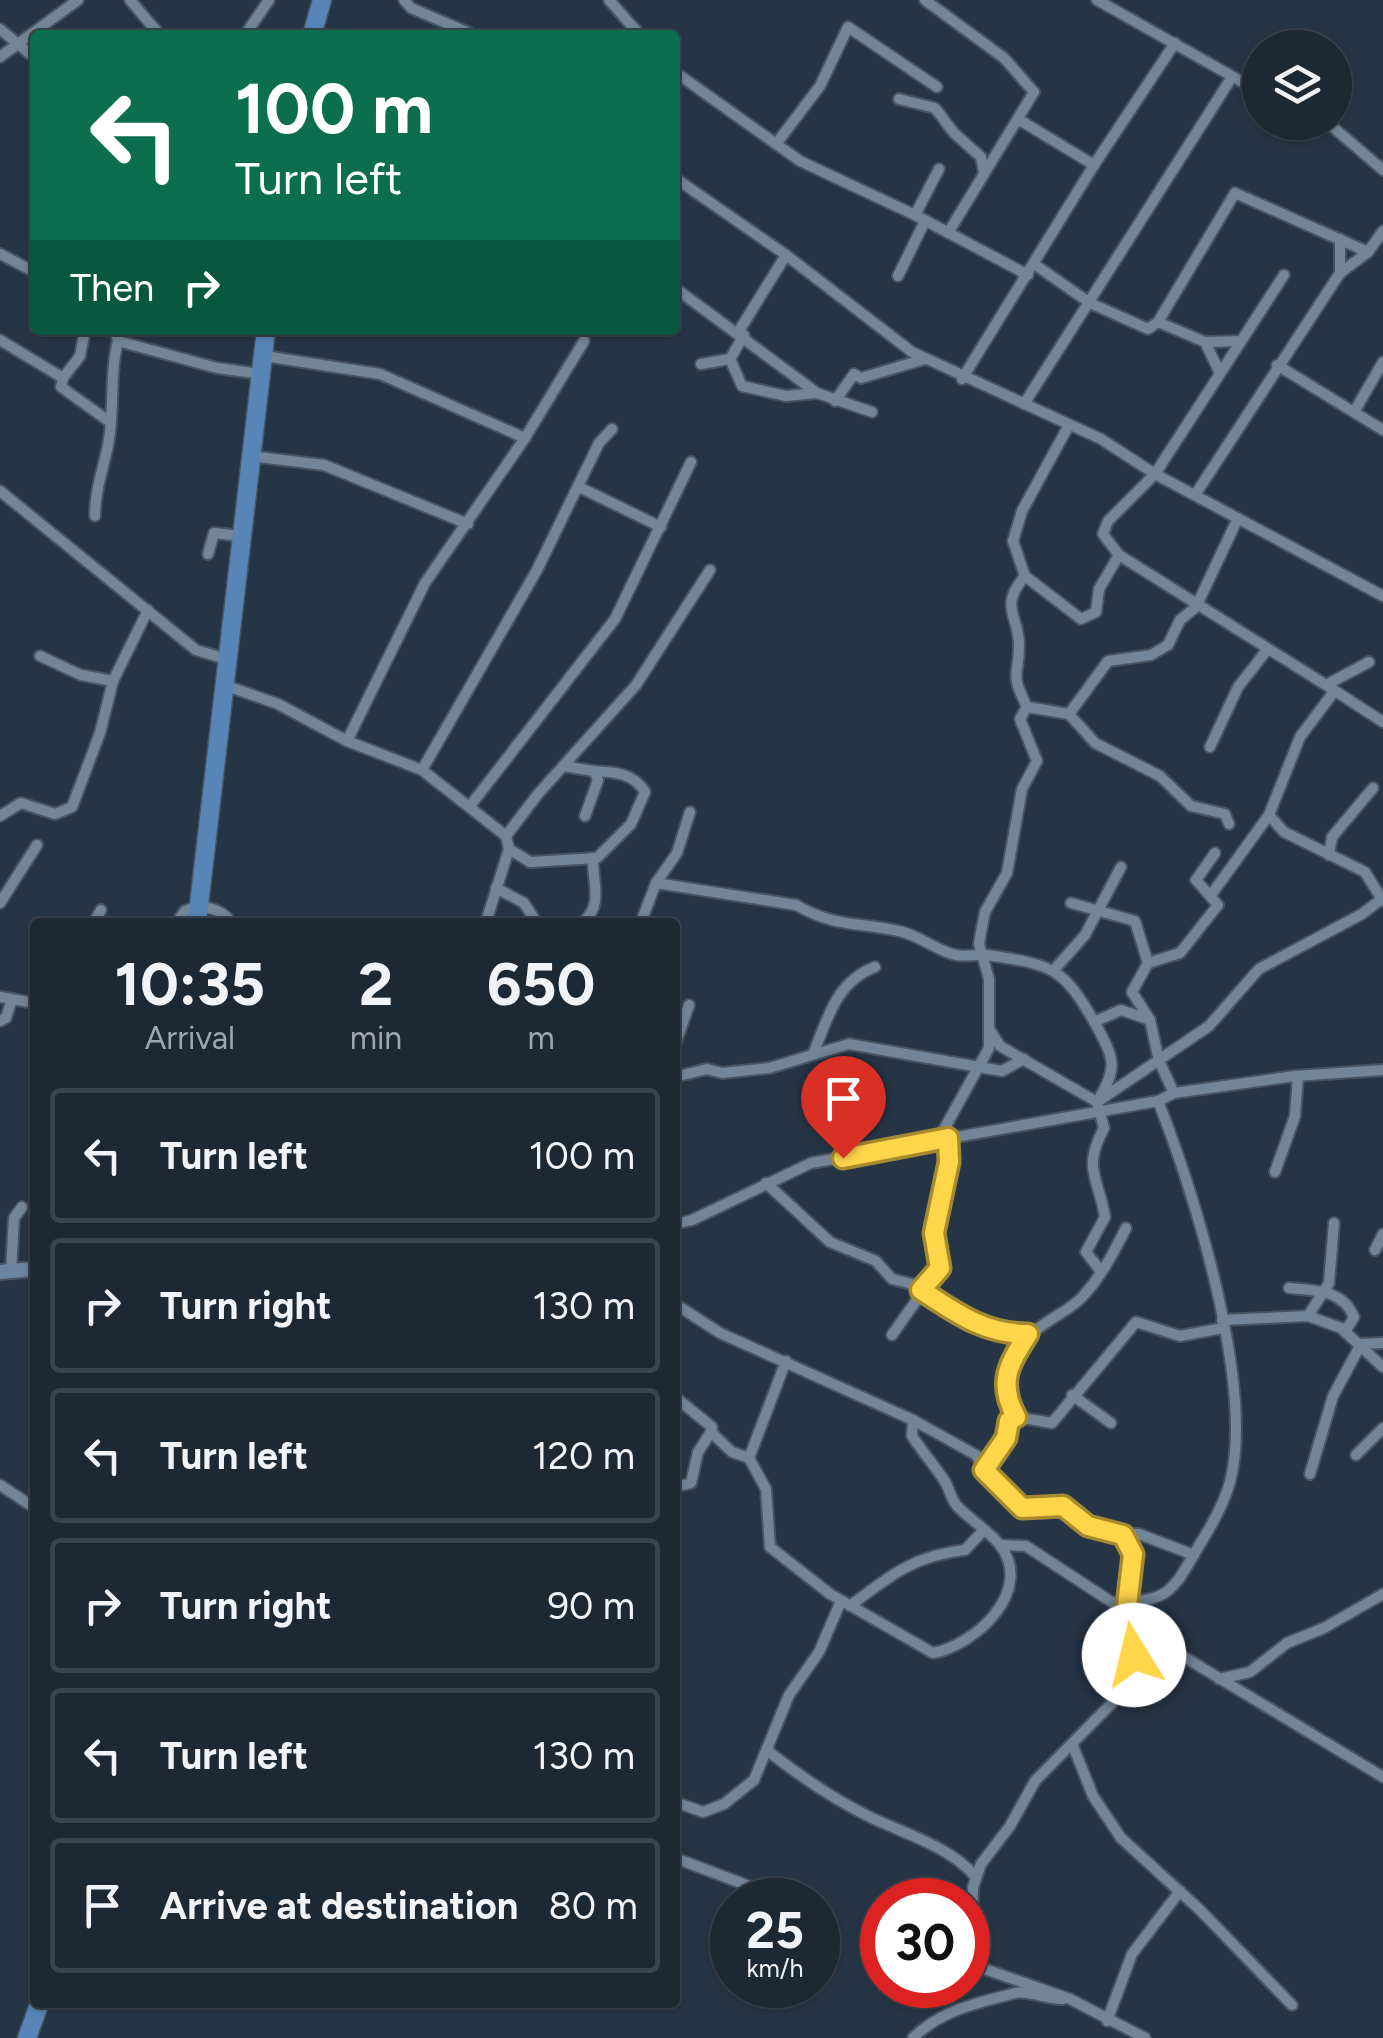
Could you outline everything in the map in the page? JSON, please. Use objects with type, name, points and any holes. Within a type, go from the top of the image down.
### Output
[{"type":"highway","points":[[313,30],[322,0]]},
{"type":"highway","points":[[197,915],[265,335]]},
{"type":"highway","points":[[26,2038],[38,2008]]},
{"type":"street","points":[[37,30],[78,0]]},
{"type":"street","points":[[130,0],[154,30]]},
{"type":"street","points":[[249,30],[269,0]]},
{"type":"street","points":[[404,0],[410,8],[462,30]]},
{"type":"street","points":[[608,0],[635,30]]},
{"type":"street","points":[[925,0],[1004,58],[1034,92],[948,233]]},
{"type":"street","points":[[1098,0],[1242,82]]},
{"type":"street","points":[[776,144],[820,86],[848,28],[937,87]]},
{"type":"street","points":[[0,29],[30,54]]},
{"type":"street","points":[[0,57],[30,35]]},
{"type":"street","points":[[962,379],[1094,165],[1176,43]]},
{"type":"street","points":[[680,77],[776,144],[848,187],[1031,270],[1140,329],[1158,322],[1235,193],[1368,252]]},
{"type":"street","points":[[1024,404],[1232,77]]},
{"type":"street","points":[[899,99],[935,108],[954,133],[981,157],[984,175]]},
{"type":"street","points":[[1018,119],[1094,165]]},
{"type":"street","points":[[1349,140],[1383,170]]},
{"type":"street","points":[[898,276],[939,169]]},
{"type":"street","points":[[680,181],[925,359],[1068,424],[1383,596]]},
{"type":"street","points":[[1195,495],[1340,274],[1368,252],[1383,231]]},
{"type":"street","points":[[1340,239],[1340,274]]},
{"type":"street","points":[[0,254],[30,269]]},
{"type":"street","points":[[786,255],[730,359],[742,386],[786,396],[817,393]]},
{"type":"street","points":[[1284,275],[1155,474],[1103,528],[1105,540],[1118,555],[1196,607],[1383,722]]},
{"type":"street","points":[[680,291],[742,333],[817,393],[872,412]]},
{"type":"street","points":[[1158,322],[1205,342],[1241,341]]},
{"type":"street","points":[[85,335],[80,356],[61,387],[110,422]]},
{"type":"street","points":[[95,516],[95,491],[110,422],[110,371],[116,335],[217,368],[262,365],[380,374],[525,438]]},
{"type":"street","points":[[0,340],[63,378]]},
{"type":"street","points":[[347,741],[425,583],[525,438],[584,341]]},
{"type":"street","points":[[1205,342],[1220,372]]},
{"type":"street","points":[[701,364],[730,359]]},
{"type":"street","points":[[835,401],[854,374],[860,378],[925,359]]},
{"type":"street","points":[[1354,412],[1383,362]]},
{"type":"street","points":[[1277,365],[1383,430]]},
{"type":"street","points":[[1068,424],[1022,511],[1013,541],[1025,576],[1081,619],[1096,612],[1100,589],[1118,555]]},
{"type":"street","points":[[422,770],[510,620],[599,444],[612,430]]},
{"type":"street","points":[[250,456],[324,465],[468,524]]},
{"type":"street","points":[[470,806],[598,644],[630,593],[691,462]]},
{"type":"street","points":[[579,487],[662,528]]},
{"type":"street","points":[[0,491],[196,650],[226,659]]},
{"type":"street","points":[[1069,714],[1108,661],[1163,650],[1180,620],[1196,607],[1238,518]]},
{"type":"street","points":[[208,554],[214,533],[241,536]]},
{"type":"street","points":[[506,836],[636,685],[710,570]]},
{"type":"street","points":[[1025,576],[1014,588],[1009,615],[1019,644],[1014,678],[1027,708]]},
{"type":"street","points":[[0,816],[4,818],[14,804],[21,803],[55,814],[72,807],[100,733],[113,681],[148,610]]},
{"type":"street","points":[[1210,747],[1238,688],[1267,650]]},
{"type":"street","points":[[40,656],[81,675],[113,681]]},
{"type":"street","points":[[1211,895],[1269,815],[1300,737],[1330,689],[1369,662]]},
{"type":"street","points":[[224,686],[278,704],[347,741],[422,770],[506,836],[509,849],[487,918]]},
{"type":"street","points":[[1027,708],[1069,714],[1095,742],[1160,776],[1190,806],[1225,814],[1229,824]]},
{"type":"street","points":[[892,1335],[940,1268],[934,1233],[949,1162],[943,1139],[991,1032],[984,954],[979,944],[984,912],[1008,872],[1022,789],[1037,761],[1020,720],[1027,708]]},
{"type":"street","points":[[509,849],[530,862],[593,858],[631,824],[646,792],[622,773],[563,766]]},
{"type":"street","points":[[585,816],[598,780],[594,771]]},
{"type":"street","points":[[1329,855],[1332,837],[1373,788]]},
{"type":"street","points":[[642,918],[656,882],[677,853],[690,812]]},
{"type":"street","points":[[1099,1106],[1209,1026],[1259,969],[1382,900],[1365,872],[1284,832],[1269,815]]},
{"type":"street","points":[[0,903],[36,845]]},
{"type":"street","points":[[1174,1093],[1159,1061],[1150,1020],[1132,992],[1148,963],[1180,953],[1218,905],[1196,880],[1215,853]]},
{"type":"street","points":[[586,918],[594,905],[598,884],[592,874],[593,858]]},
{"type":"street","points":[[1054,970],[1084,936],[1121,867]]},
{"type":"street","points":[[656,882],[796,905],[815,916],[864,930],[899,931],[957,955],[984,954],[1054,970],[1074,985],[1111,1053],[1113,1075],[1099,1106],[1104,1128],[1090,1154],[1105,1217],[1086,1252],[1100,1270]]},
{"type":"street","points":[[496,888],[524,903],[533,918]]},
{"type":"street","points":[[1071,902],[1135,921],[1148,963]]},
{"type":"street","points":[[96,918],[101,910]]},
{"type":"street","points":[[197,915],[221,912],[227,918]]},
{"type":"street","points":[[814,1052],[843,987],[854,976],[876,966]]},
{"type":"street","points":[[0,1020],[6,1018],[6,998]]},
{"type":"street","points":[[680,1030],[688,1005]]},
{"type":"street","points":[[1094,1022],[1121,1010],[1150,1020]]},
{"type":"street","points":[[991,1032],[1000,1046],[1099,1106]]},
{"type":"street","points":[[680,1076],[707,1069],[722,1073],[769,1068],[849,1044],[1002,1071],[1024,1059]]},
{"type":"street","points":[[680,1223],[811,1163],[1099,1106],[1158,1101],[1174,1093],[1298,1076],[1383,1070]]},
{"type":"street","points":[[1275,1172],[1295,1116],[1298,1076]]},
{"type":"street","points":[[913,1420],[912,1436],[946,1483],[955,1505],[1000,1544],[1026,1546],[1113,1603],[1127,1608],[1156,1601],[1194,1555],[1230,1482],[1234,1415],[1223,1324],[1192,1187],[1158,1101]]},
{"type":"street","points":[[766,1184],[830,1242],[876,1261],[892,1279],[921,1290],[973,1324],[1003,1334],[1028,1334]]},
{"type":"street","points":[[6,1272],[14,1218],[22,1208]]},
{"type":"street","points":[[1308,1316],[1325,1291],[1334,1224]]},
{"type":"street","points":[[1016,1417],[1010,1405],[1006,1370],[1028,1334],[1084,1297],[1100,1270],[1108,1266],[1126,1228]]},
{"type":"street","points":[[1375,1250],[1383,1234]]},
{"type":"street","points":[[1289,1288],[1325,1291],[1348,1302],[1354,1317],[1345,1332]]},
{"type":"street","points":[[680,1307],[720,1332],[913,1420],[976,1455],[984,1470],[1022,1508],[1063,1506],[1088,1526],[1152,1537],[1194,1555]]},
{"type":"street","points":[[984,1470],[1006,1438],[1009,1421],[1016,1417],[1052,1423],[1072,1394],[1136,1322],[1180,1336],[1223,1324],[1308,1316],[1345,1332],[1383,1366]]},
{"type":"street","points":[[1359,1345],[1383,1342]]},
{"type":"street","points":[[1310,1474],[1333,1396],[1359,1345]]},
{"type":"street","points":[[749,1458],[786,1361]]},
{"type":"street","points":[[1072,1394],[1111,1423]]},
{"type":"street","points":[[680,1401],[712,1426],[698,1452],[691,1482],[680,1485]]},
{"type":"street","points":[[1356,1456],[1383,1428]]},
{"type":"street","points":[[711,1432],[732,1452],[749,1458],[766,1488],[770,1547],[846,1604],[922,1650],[950,1650],[1000,1610],[1009,1584],[1000,1544]]},
{"type":"street","points":[[0,1485],[30,1505]]},
{"type":"street","points":[[680,1804],[703,1812],[724,1804],[754,1780],[789,1695],[846,1604],[911,1562],[938,1551],[965,1550],[984,1531]]},
{"type":"street","points":[[1123,1535],[1133,1554],[1127,1608],[1137,1624],[1219,1679],[1383,1777]]},
{"type":"street","points":[[1219,1679],[1256,1668],[1288,1643],[1324,1628],[1383,1594]]},
{"type":"street","points":[[1137,1624],[1138,1639],[1124,1684],[1073,1746],[1035,1780],[975,1876],[970,1958],[976,1966],[1070,1999],[1145,2038]]},
{"type":"street","points":[[1073,1746],[1085,1780],[1120,1838],[1292,2004]]},
{"type":"street","points":[[768,1750],[840,1802],[946,1851],[975,1876]]},
{"type":"street","points":[[680,1860],[728,1878]]},
{"type":"street","points":[[1108,2020],[1132,1954],[1180,1892]]},
{"type":"street","points":[[913,2038],[974,2000],[1005,2000],[1015,1994],[1070,1999]]},
{"type":"route","points":[[843,1158],[948,1138],[949,1162],[934,1233],[940,1268],[921,1290],[973,1324],[1003,1334],[1028,1334],[1006,1370],[1010,1405],[1016,1417],[1009,1421],[1006,1438],[984,1470],[1017,1506],[1038,1510],[1063,1506],[1104,1534],[1123,1535],[1133,1554],[1132,1590],[1126,1614],[1137,1624],[1134,1655]]}]
